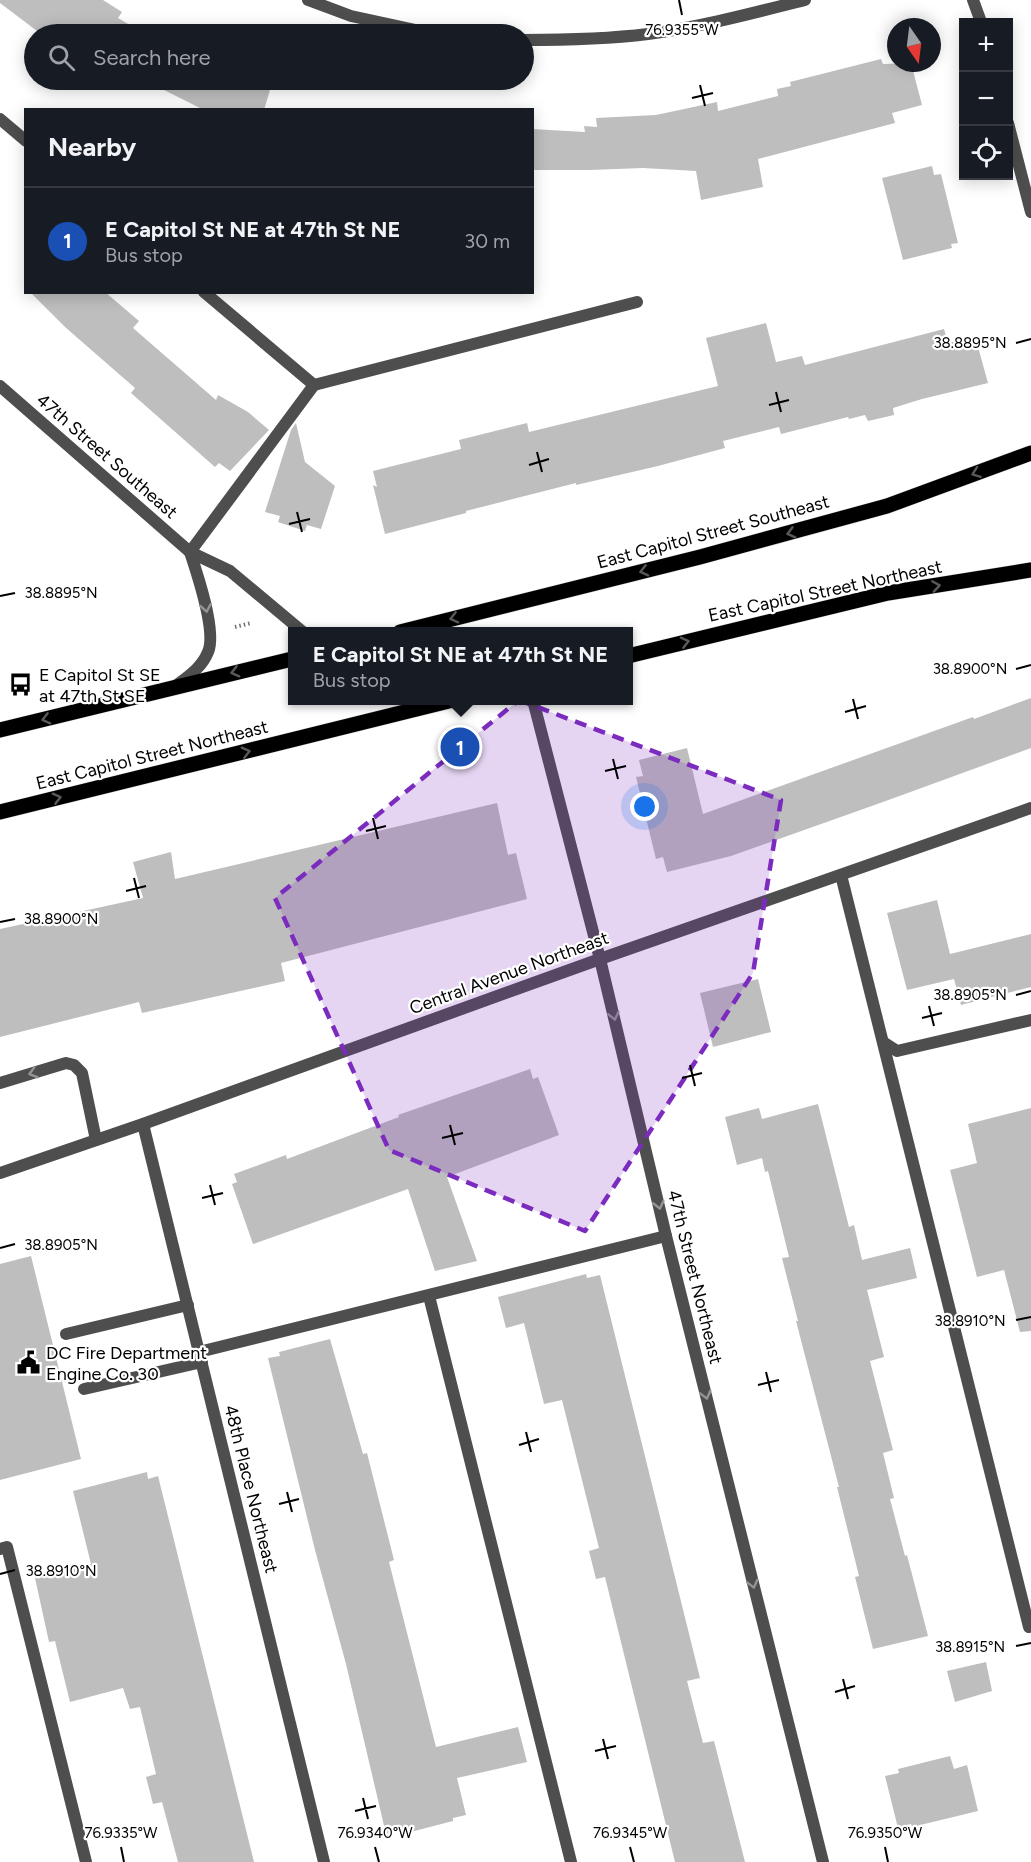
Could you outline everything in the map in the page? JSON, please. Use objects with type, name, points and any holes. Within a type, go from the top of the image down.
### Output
[{"type":"main road","name":"East Capitol Street Southeast","points":[[420,627],[700,557],[887,506],[1031,453]]},
{"type":"main road","name":"East Capitol Street Northeast","points":[[633,655],[888,593],[1031,570]]},
{"type":"main road","points":[[0,730],[288,659]]},
{"type":"main road","name":"East Capitol Street Northeast","points":[[0,812],[433,705]]},
{"type":"street","points":[[308,0],[351,16],[388,24]]},
{"type":"street","points":[[534,40],[571,40],[644,34],[698,25],[805,0]]},
{"type":"street","points":[[974,0],[980,18]]},
{"type":"street","points":[[0,119],[24,139]]},
{"type":"street","points":[[1009,126],[1031,212]]},
{"type":"street","points":[[206,294],[314,385]]},
{"type":"street","points":[[173,688],[196,671],[210,650],[209,625],[203,591],[190,552],[314,385],[637,302]]},
{"type":"street","name":"47th Street Southeast","points":[[0,386],[190,552],[230,571],[297,627]]},
{"type":"street","name":"47th Street Northeast","points":[[534,705],[600,959],[666,1236],[823,1862]]},
{"type":"street","name":"Central Avenue Northeast","points":[[0,1173],[1031,808]]},
{"type":"street","points":[[841,875],[1029,1627],[1031,1626]]},
{"type":"street","points":[[883,1042],[897,1051],[1031,1020]]},
{"type":"street","points":[[0,1083],[66,1063],[74,1065],[82,1073],[96,1140]]},
{"type":"street","name":"48th Place Northeast","points":[[143,1124],[324,1862]]},
{"type":"street","points":[[84,1389],[429,1296],[666,1236]]},
{"type":"street","points":[[429,1296],[571,1862]]},
{"type":"street","points":[[66,1334],[188,1305]]},
{"type":"street","points":[[0,1549],[7,1547],[86,1862]]},
{"type":"path","points":[[229,629],[260,621]]},
{"type":"highlighted area","points":[[519,700],[781,800],[753,973],[585,1231],[389,1150],[275,898]]},
{"type":"building","points":[[0,0],[103,0],[122,12],[118,18],[128,24],[28,24],[0,3]]},
{"type":"building","points":[[881,59],[883,64],[887,64],[887,72],[913,72],[922,105],[892,113],[895,123],[758,159],[763,187],[701,200],[696,171],[643,168],[534,170],[534,129],[585,132],[584,126],[597,127],[596,118],[656,115],[717,102],[718,111],[778,96],[777,89],[791,86],[790,82]]},
{"type":"building","points":[[164,90],[270,90],[265,108],[200,108]]},
{"type":"building","points":[[932,166],[934,175],[941,174],[958,243],[951,244],[952,248],[903,260],[882,178]]},
{"type":"building","points":[[32,294],[107,294],[139,321],[133,328],[216,400],[218,395],[248,412],[269,430],[230,471],[219,463],[215,467],[131,393],[135,388],[65,327]]},
{"type":"building","points":[[766,323],[776,362],[802,356],[805,365],[944,329],[948,343],[975,336],[988,383],[893,408],[894,415],[868,421],[865,415],[849,419],[848,417],[781,434],[779,427],[723,441],[725,448],[658,466],[576,485],[576,483],[385,534],[373,485],[377,487],[373,471],[461,449],[459,440],[527,423],[529,432],[718,386],[706,338]]},
{"type":"building","points":[[296,423],[305,462],[335,486],[321,529],[307,525],[305,531],[278,522],[280,516],[265,512],[291,430]]},
{"type":"building","points":[[1031,698],[1031,748],[731,856],[667,872],[663,857],[656,859],[636,777],[643,776],[639,760],[687,748],[703,814]]},
{"type":"building","points":[[497,803],[508,855],[516,853],[527,899],[281,963],[285,981],[142,1013],[139,1002],[0,1037],[0,929],[143,898],[133,862],[171,852],[175,879]]},
{"type":"building","points":[[937,900],[950,954],[1031,934],[1031,987],[961,1005],[954,979],[907,990],[887,913]]},
{"type":"building","points":[[758,979],[771,1032],[713,1047],[700,993]]},
{"type":"building","points":[[530,1069],[533,1079],[538,1077],[559,1135],[447,1177],[477,1261],[435,1271],[408,1189],[253,1244],[232,1184],[237,1182],[234,1174],[286,1155],[287,1159],[399,1117],[398,1115]]},
{"type":"building","points":[[818,1104],[849,1227],[854,1225],[862,1260],[910,1248],[917,1278],[867,1290],[884,1357],[870,1361],[893,1450],[883,1453],[894,1498],[890,1499],[928,1636],[873,1649],[855,1577],[859,1576],[837,1487],[839,1487],[782,1258],[789,1257],[768,1171],[765,1172],[762,1158],[737,1165],[725,1117],[759,1108],[762,1119]]},
{"type":"building","points":[[1031,1108],[1031,1331],[1020,1332],[1004,1270],[977,1277],[950,1170],[977,1163],[968,1124]]},
{"type":"building","name":"DC Fire Department Engine Co. 30","points":[[31,1256],[81,1459],[0,1480],[0,1264]]},
{"type":"building","points":[[586,1274],[587,1278],[600,1275],[700,1678],[687,1681],[703,1743],[714,1741],[745,1862],[675,1862],[605,1577],[596,1579],[589,1551],[599,1548],[562,1400],[544,1404],[524,1323],[506,1328],[498,1297]]},
{"type":"building","points":[[330,1339],[363,1454],[367,1453],[394,1560],[389,1562],[436,1747],[518,1727],[527,1762],[457,1778],[466,1815],[453,1818],[453,1821],[399,1835],[398,1831],[386,1834],[346,1664],[315,1550],[268,1358],[280,1356],[279,1352]]},
{"type":"building","points":[[147,1472],[148,1479],[158,1476],[254,1862],[178,1862],[162,1802],[153,1804],[146,1777],[156,1774],[140,1707],[130,1709],[123,1688],[70,1702],[55,1641],[49,1642],[35,1578],[91,1564],[73,1491]]},
{"type":"building","points":[[986,1662],[992,1691],[955,1702],[947,1671]]},
{"type":"building","points":[[950,1756],[954,1769],[967,1765],[978,1811],[912,1827],[911,1824],[898,1828],[885,1776],[899,1773],[898,1769]]},
{"type":"place","name":"E Capitol St SE at 47th St SE","points":[[21,685]]},
{"type":"place","name":"E Capitol St NE at 47th St NE","points":[[460,747]]},
{"type":"place","name":"DC Fire Department Engine Co. 30","points":[[28,1363]]}]
